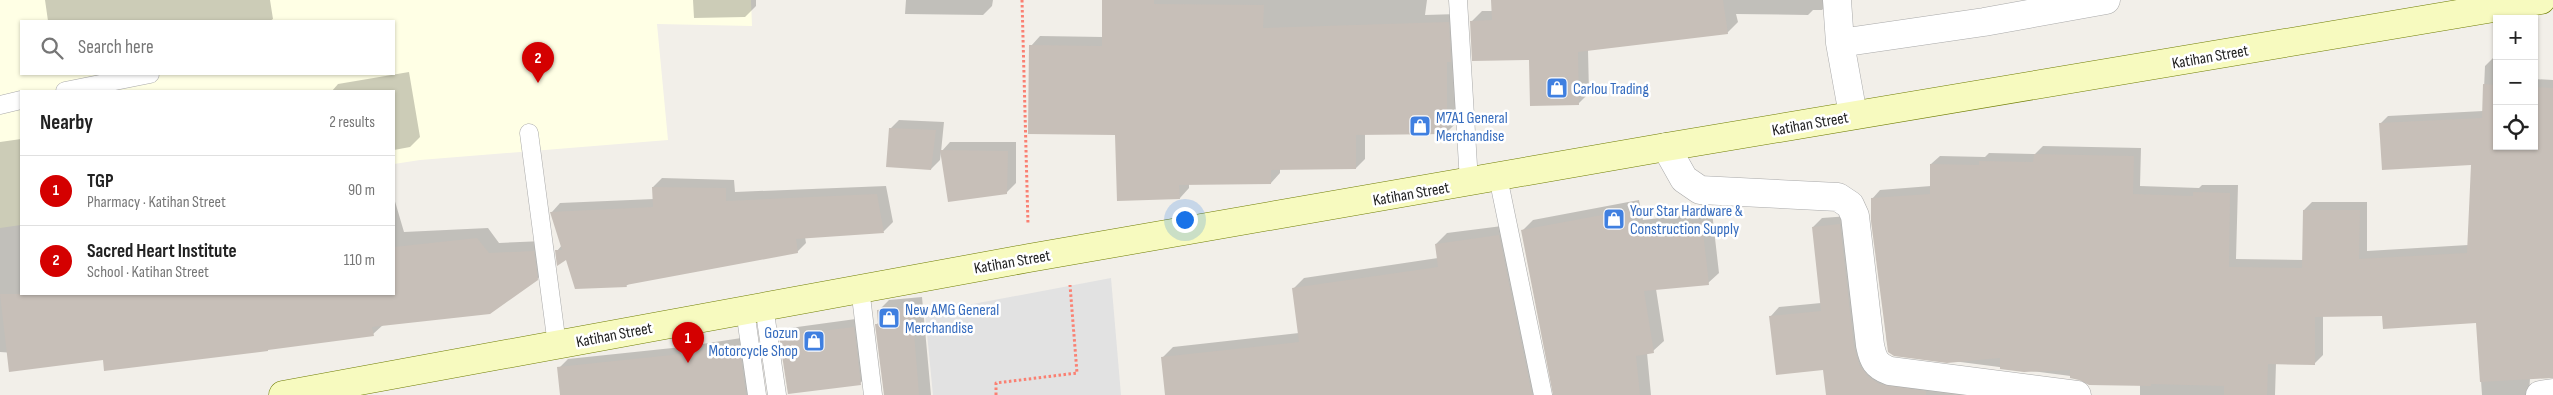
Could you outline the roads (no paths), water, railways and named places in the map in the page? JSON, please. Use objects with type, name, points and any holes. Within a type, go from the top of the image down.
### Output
[{"type":"street","points":[[1837,0],[1840,43],[1853,116]]},
{"type":"street","points":[[1840,43],[1984,22],[2106,0]]},
{"type":"street","name":"Katihan Street","points":[[284,395],[1030,258],[1666,147],[2533,1]]},
{"type":"street","points":[[1666,147],[1684,179],[1700,190],[1838,196],[1850,205],[1855,216],[1870,345],[1878,366],[1890,371],[2077,395]]},
{"type":"street","points":[[2540,395],[2553,393]]},
{"type":"lane","points":[[1458,0],[1469,182]]},
{"type":"lane","points":[[70,90],[145,75]]},
{"type":"lane","points":[[0,105],[20,100]]},
{"type":"lane","points":[[529,133],[557,345]]},
{"type":"lane","points":[[1498,177],[1543,395]]},
{"type":"lane","points":[[860,288],[874,395]]},
{"type":"lane","points":[[754,308],[757,395]]},
{"type":"lane","points":[[754,308],[777,395]]},
{"type":"place","name":"Sacred Heart Institute","points":[[538,83]]},
{"type":"place","name":"Carlou Trading","points":[[1557,88]]},
{"type":"place","name":"M7A1 General Merchandise","points":[[1420,126]]},
{"type":"place","name":"Your Star Hardware & Construction Supply","points":[[1614,219]]},
{"type":"place","name":"New AMG General Merchandise","points":[[889,318]]},
{"type":"place","name":"Gozun Motorcycle Shop","points":[[814,341]]},
{"type":"place","name":"TGP","points":[[688,363]]}]
